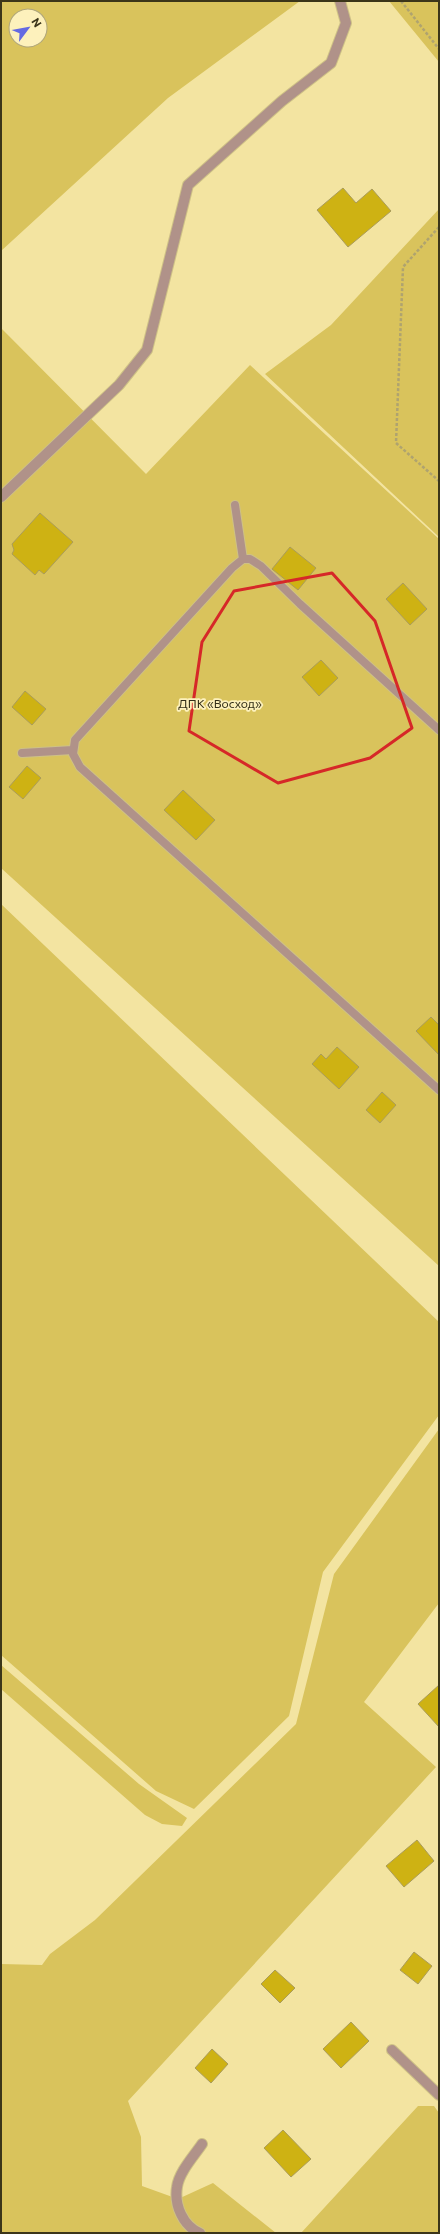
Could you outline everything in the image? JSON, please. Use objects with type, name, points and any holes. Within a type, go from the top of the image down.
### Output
[{"type":"street","points":[[1,496],[119,385],[147,350],[188,185],[282,101],[331,63],[346,22],[340,1]]},
{"type":"street","points":[[392,2050],[439,2095]]},
{"type":"street","points":[[200,2233],[193,2230],[184,2221],[179,2208],[177,2186],[182,2174],[202,2144]]},
{"type":"lane","points":[[235,505],[243,560]]},
{"type":"lane","points":[[439,730],[300,604],[261,566],[250,559],[243,560],[232,568],[75,740],[73,754],[80,767],[439,1090]]},
{"type":"lane","points":[[22,753],[74,750]]},
{"type":"path","points":[[401,1],[439,49]]},
{"type":"path","points":[[439,227],[403,267],[396,443],[439,481]]},
{"type":"highlighted area","points":[[332,573],[375,621],[412,728],[370,758],[278,783],[189,731],[202,642],[234,591]]},
{"type":"green space","points":[[1,1],[300,1],[168,98],[1,251]]},
{"type":"green space","points":[[389,1],[439,1],[439,62]]},
{"type":"green space","points":[[439,209],[439,537],[265,374],[331,325]]},
{"type":"green space","name":"ДПК «Восход»","points":[[1,328],[146,474],[250,365],[439,539],[439,1266],[1,868]]},
{"type":"green space","points":[[1,904],[439,1322],[439,1415],[323,1572],[289,1716],[194,1809],[156,1791],[1,1655]]},
{"type":"green space","points":[[439,1429],[439,1603],[364,1702],[436,1767],[128,2101],[141,2137],[142,2186],[178,2199],[213,2183],[276,2233],[1,2233],[1,1964],[42,1965],[50,1954],[95,1920],[296,1724],[334,1574]]},
{"type":"green space","points":[[1,1665],[139,1784],[187,1818],[182,1826],[162,1824],[145,1815],[1,1689]]},
{"type":"green space","points":[[418,2106],[434,2106],[439,2113],[439,2233],[301,2233]]},
{"type":"building","points":[[343,188],[356,203],[372,189],[391,211],[348,247],[317,210]]},
{"type":"building","points":[[40,513],[73,542],[44,574],[39,570],[35,575],[12,554],[14,550],[12,544]]},
{"type":"building","points":[[290,547],[316,568],[298,590],[272,569]]},
{"type":"building","points":[[403,583],[427,609],[410,625],[386,599]]},
{"type":"building","points":[[321,660],[338,678],[319,696],[302,677]]},
{"type":"building","points":[[25,691],[46,709],[32,725],[12,707]]},
{"type":"building","points":[[27,766],[41,778],[23,799],[9,787]]},
{"type":"building","points":[[183,790],[215,820],[196,840],[164,810]]},
{"type":"building","points":[[431,1017],[439,1025],[439,1055],[416,1031]]},
{"type":"building","points":[[337,1047],[359,1067],[339,1089],[312,1064],[321,1054],[326,1059]]},
{"type":"building","points":[[382,1092],[396,1105],[380,1123],[366,1110]]},
{"type":"building","points":[[439,1685],[439,1727],[418,1704]]},
{"type":"building","points":[[417,1840],[434,1861],[404,1887],[386,1866]]},
{"type":"building","points":[[414,1952],[432,1966],[418,1984],[400,1970]]},
{"type":"building","points":[[275,1970],[295,1988],[280,2003],[261,1984]]},
{"type":"building","points":[[351,2022],[369,2041],[341,2068],[323,2049]]},
{"type":"building","points":[[212,2049],[228,2064],[211,2083],[195,2068]]},
{"type":"building","points":[[283,2130],[311,2159],[291,2177],[264,2148]]}]
